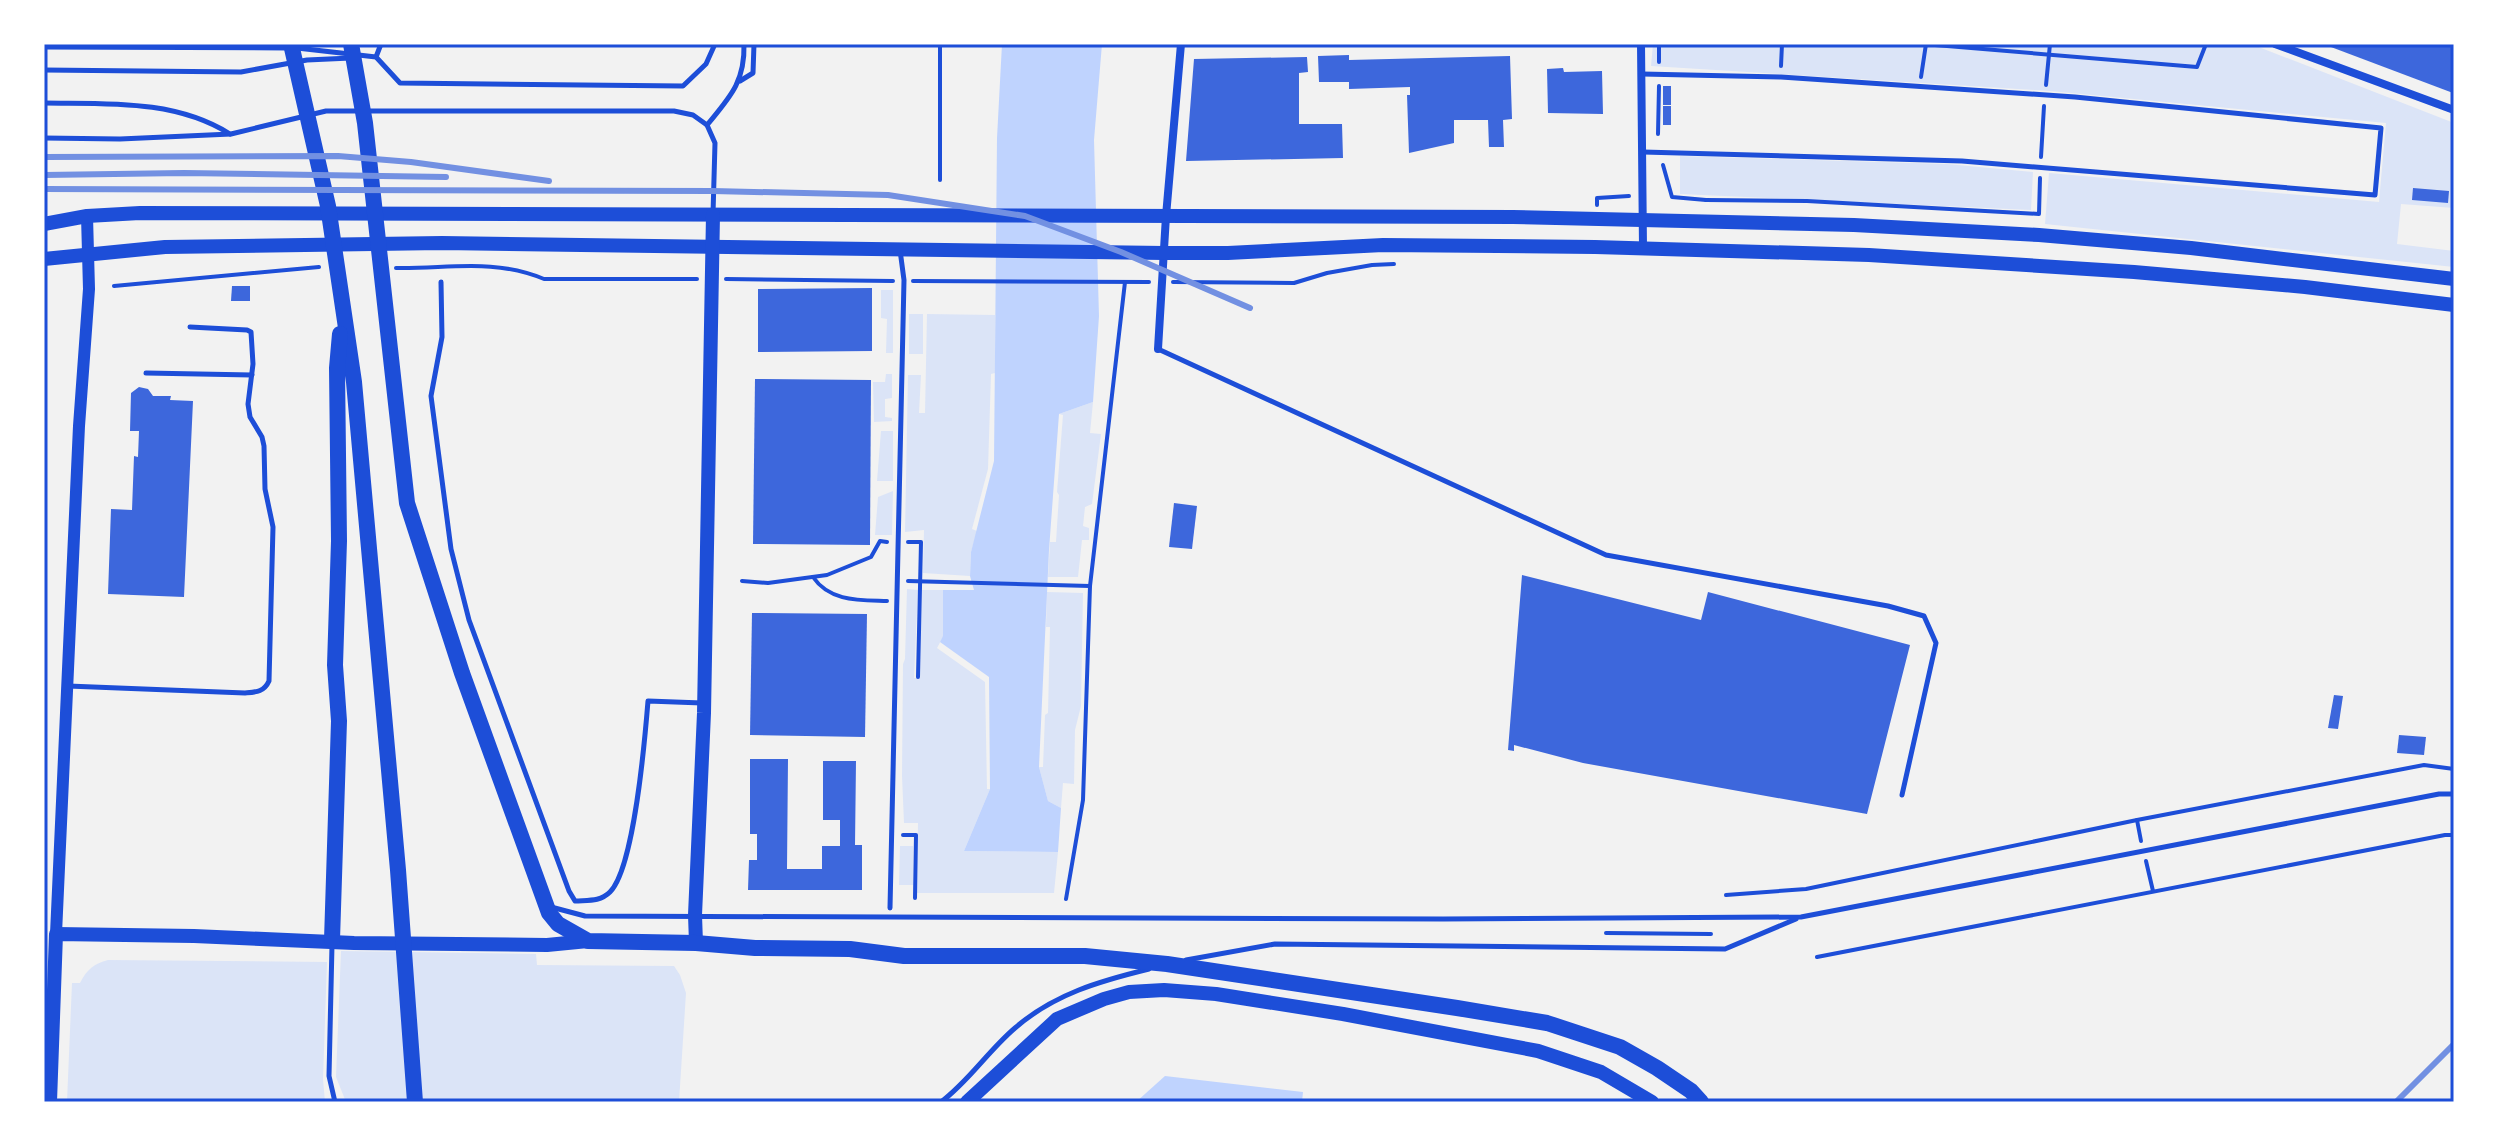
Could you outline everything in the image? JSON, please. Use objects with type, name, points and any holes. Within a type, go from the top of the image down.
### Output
[{"type":"highway","points":[[291,44],[328,206],[354,382],[398,870],[415,1102]]},
{"type":"highway","points":[[351,44],[365,123],[407,503],[462,673],[546,905],[558,924],[588,941],[850,949],[904,956],[1085,956],[1167,964],[1547,1023],[1620,1047],[1691,1091],[1701,1102]]},
{"type":"highway","points":[[332,940],[339,721],[335,665],[339,541],[337,368],[342,305]]},
{"type":"main road","points":[[44,224],[87,216],[140,213],[1513,217],[1854,225],[2039,235],[2191,248],[2454,279]]},
{"type":"main road","points":[[696,943],[712,396],[713,215]]},
{"type":"main road","points":[[44,259],[165,247],[264,244],[442,243],[1164,253],[1383,245],[1643,248],[2037,264],[2291,286],[2454,305]]},
{"type":"main road","points":[[50,1102],[56,934],[354,943],[547,945],[588,941]]},
{"type":"main road","points":[[967,1102],[1057,1019],[1129,992],[1164,990],[1230,996],[1343,1014],[1538,1051],[1601,1072],[1652,1102]]},
{"type":"street","points":[[1158,349],[1181,44]]},
{"type":"street","points":[[1641,44],[1643,248]]},
{"type":"street","points":[[2275,44],[2454,110]]},
{"type":"street","points":[[56,934],[89,253],[87,216]]},
{"type":"lane","points":[[376,57],[381,44]]},
{"type":"lane","points":[[44,47],[306,48],[376,57],[400,83],[683,86],[706,64],[715,44]]},
{"type":"lane","points":[[707,125],[739,82],[745,66],[744,44]]},
{"type":"lane","points":[[739,82],[753,73],[754,44]]},
{"type":"lane","points":[[44,70],[241,72],[307,60],[376,57]]},
{"type":"lane","points":[[1642,74],[1781,77],[2045,95],[2381,128],[2375,195],[1869,157],[1643,152]]},
{"type":"lane","points":[[44,103],[155,108],[205,120],[231,134]]},
{"type":"lane","points":[[44,139],[231,134],[326,111],[674,111],[693,115],[707,125],[715,143],[713,215]]},
{"type":"lane","points":[[890,908],[904,280],[900,249]]},
{"type":"lane","points":[[441,282],[442,337],[431,396],[451,549],[469,620],[575,901],[598,900],[613,890],[624,860],[642,781],[648,701],[704,703]]},
{"type":"lane","points":[[67,686],[245,693],[258,692],[269,681],[273,527],[265,489],[262,437],[253,425],[248,404],[252,375],[251,332],[190,327]]},
{"type":"lane","points":[[1158,349],[1606,555],[1888,606],[1924,616],[1936,643],[1902,795]]},
{"type":"lane","points":[[146,373],[252,375]]},
{"type":"lane","points":[[546,905],[585,916],[1801,917],[2439,794],[2454,794]]},
{"type":"lane","points":[[941,1102],[1014,1029],[1051,1002],[1084,986],[1167,964],[1275,944],[1725,949],[1801,917]]},
{"type":"lane","points":[[332,940],[329,1076],[335,1102]]},
{"type":"path","points":[[940,44],[940,180]]},
{"type":"path","points":[[1780,70],[1782,44]]},
{"type":"path","points":[[1921,79],[1925,44],[2197,67],[2206,44]]},
{"type":"path","points":[[1706,200],[1807,201],[2039,214],[2050,44]]},
{"type":"path","points":[[733,279],[1294,283],[1327,273],[1372,265],[1400,264]]},
{"type":"path","points":[[394,268],[452,265],[493,267],[544,279],[693,279]]},
{"type":"path","points":[[114,286],[320,267]]},
{"type":"path","points":[[1066,899],[1083,800],[1090,586],[1125,282]]},
{"type":"path","points":[[742,581],[768,583],[827,575],[871,557],[880,541]]},
{"type":"path","points":[[918,677],[921,542]]},
{"type":"path","points":[[813,577],[828,593],[868,600]]},
{"type":"path","points":[[898,581],[1090,586]]},
{"type":"path","points":[[1726,895],[1806,889],[2152,817],[2424,765],[2454,769]]},
{"type":"path","points":[[915,898],[916,835]]},
{"type":"path","points":[[1817,957],[2454,835]]},
{"type":"shaded area","points":[[1653,44],[2251,44],[2454,123],[2454,208],[2401,204],[2397,244],[2454,251],[2454,267],[2045,224],[2049,173],[2379,202],[2386,123],[2050,91],[1651,66]]},
{"type":"shaded area","points":[[1680,156],[1947,164],[2033,172],[2031,210],[1680,194]]},
{"type":"shaded area","points":[[881,290],[893,290],[893,353],[886,353],[887,319],[881,318]]},
{"type":"shaded area","points":[[909,314],[923,314],[923,354],[909,354]]},
{"type":"shaded area","points":[[927,314],[995,315],[995,373],[991,374],[988,469],[972,529],[977,531],[971,552],[970,576],[923,573],[924,530],[905,532],[908,375],[921,375],[919,413],[925,413]]},
{"type":"shaded area","points":[[886,374],[892,374],[892,398],[885,399],[885,417],[892,418],[892,421],[874,422],[873,382],[885,382]]},
{"type":"shaded area","points":[[1093,402],[1090,433],[1101,434],[1092,504],[1085,507],[1083,526],[1089,528],[1089,540],[1082,540],[1078,577],[1048,577],[1050,542],[1056,542],[1063,415],[1059,414]]},
{"type":"shaded area","points":[[881,431],[893,431],[893,481],[877,481]]},
{"type":"shaded area","points":[[893,491],[892,535],[875,535],[878,497]]},
{"type":"shaded area","points":[[907,589],[918,590],[914,678],[920,678],[922,590],[943,590],[943,637],[937,648],[985,682],[987,789],[990,789],[964,851],[1058,852],[1054,893],[917,893],[918,823],[904,823],[902,776]]},
{"type":"shaded area","points":[[1047,592],[1083,593],[1081,706],[1075,730],[1074,784],[1063,783],[1061,808],[1048,801],[1039,767],[1043,767],[1045,715],[1048,713],[1050,627],[1046,627]]},
{"type":"shaded area","points":[[900,846],[913,846],[913,885],[899,885]]},
{"type":"shaded area","points":[[341,951],[536,954],[537,965],[674,966],[686,993],[679,1102],[346,1102],[336,1077]]},
{"type":"shaded area","points":[[108,960],[327,962],[325,1102],[67,1102],[72,983],[80,983],[91,968]]},
{"type":"water","points":[[1002,44],[1102,44],[1094,140],[1099,316],[1093,402],[1059,414],[1049,550],[1039,767],[1048,801],[1061,808],[1058,852],[964,851],[990,789],[989,677],[940,642],[943,636],[943,590],[974,590],[970,576],[971,552],[994,461],[997,138]]},
{"type":"water","points":[[1165,1076],[1303,1092],[1302,1102],[1136,1102]]},
{"type":"building","points":[[2323,44],[2454,44],[2453,93]]},
{"type":"building","points":[[1349,55],[1349,60],[1510,56],[1512,119],[1503,120],[1504,147],[1489,147],[1488,120],[1454,120],[1454,143],[1409,153],[1407,95],[1410,95],[1410,87],[1349,89],[1349,82],[1319,82],[1318,56]]},
{"type":"building","points":[[1307,57],[1308,72],[1299,73],[1299,124],[1342,124],[1343,158],[1186,161],[1194,59]]},
{"type":"building","points":[[1563,68],[1564,72],[1602,71],[1603,114],[1548,113],[1547,69]]},
{"type":"building","points":[[1663,86],[1671,86],[1671,105],[1663,105]]},
{"type":"building","points":[[1663,106],[1671,106],[1671,125],[1663,125]]},
{"type":"building","points":[[2413,188],[2449,191],[2448,203],[2412,200]]},
{"type":"building","points":[[232,286],[250,286],[250,301],[231,301]]},
{"type":"building","points":[[872,288],[872,351],[758,352],[758,289]]},
{"type":"building","points":[[755,379],[871,380],[870,545],[753,544]]},
{"type":"building","points":[[139,387],[148,389],[153,396],[193,401],[184,597],[108,594],[111,509],[132,510],[134,456],[138,457],[139,431],[130,431],[131,393]]},
{"type":"building","points":[[1174,503],[1197,506],[1192,549],[1169,547]]},
{"type":"building","points":[[1522,575],[1701,620],[1708,592],[1910,645],[1867,814],[1583,763],[1514,745],[1514,751],[1508,750]]},
{"type":"building","points":[[752,613],[867,614],[865,737],[750,735]]},
{"type":"building","points":[[2334,695],[2343,696],[2338,729],[2328,728]]},
{"type":"building","points":[[2399,735],[2426,737],[2424,755],[2397,753]]},
{"type":"building","points":[[750,759],[788,759],[787,869],[822,869],[822,846],[840,846],[840,820],[823,820],[823,761],[856,761],[855,845],[862,845],[862,890],[748,890],[749,860],[757,860],[757,834],[750,834]]},
{"type":"railway","points":[[44,157],[338,156],[411,162],[549,181]]},
{"type":"railway","points":[[44,175],[184,173],[446,177]]},
{"type":"railway","points":[[44,189],[713,191],[888,195],[1025,216],[1121,252],[1250,308]]},
{"type":"railway","points":[[2396,1102],[2454,1044]]}]
